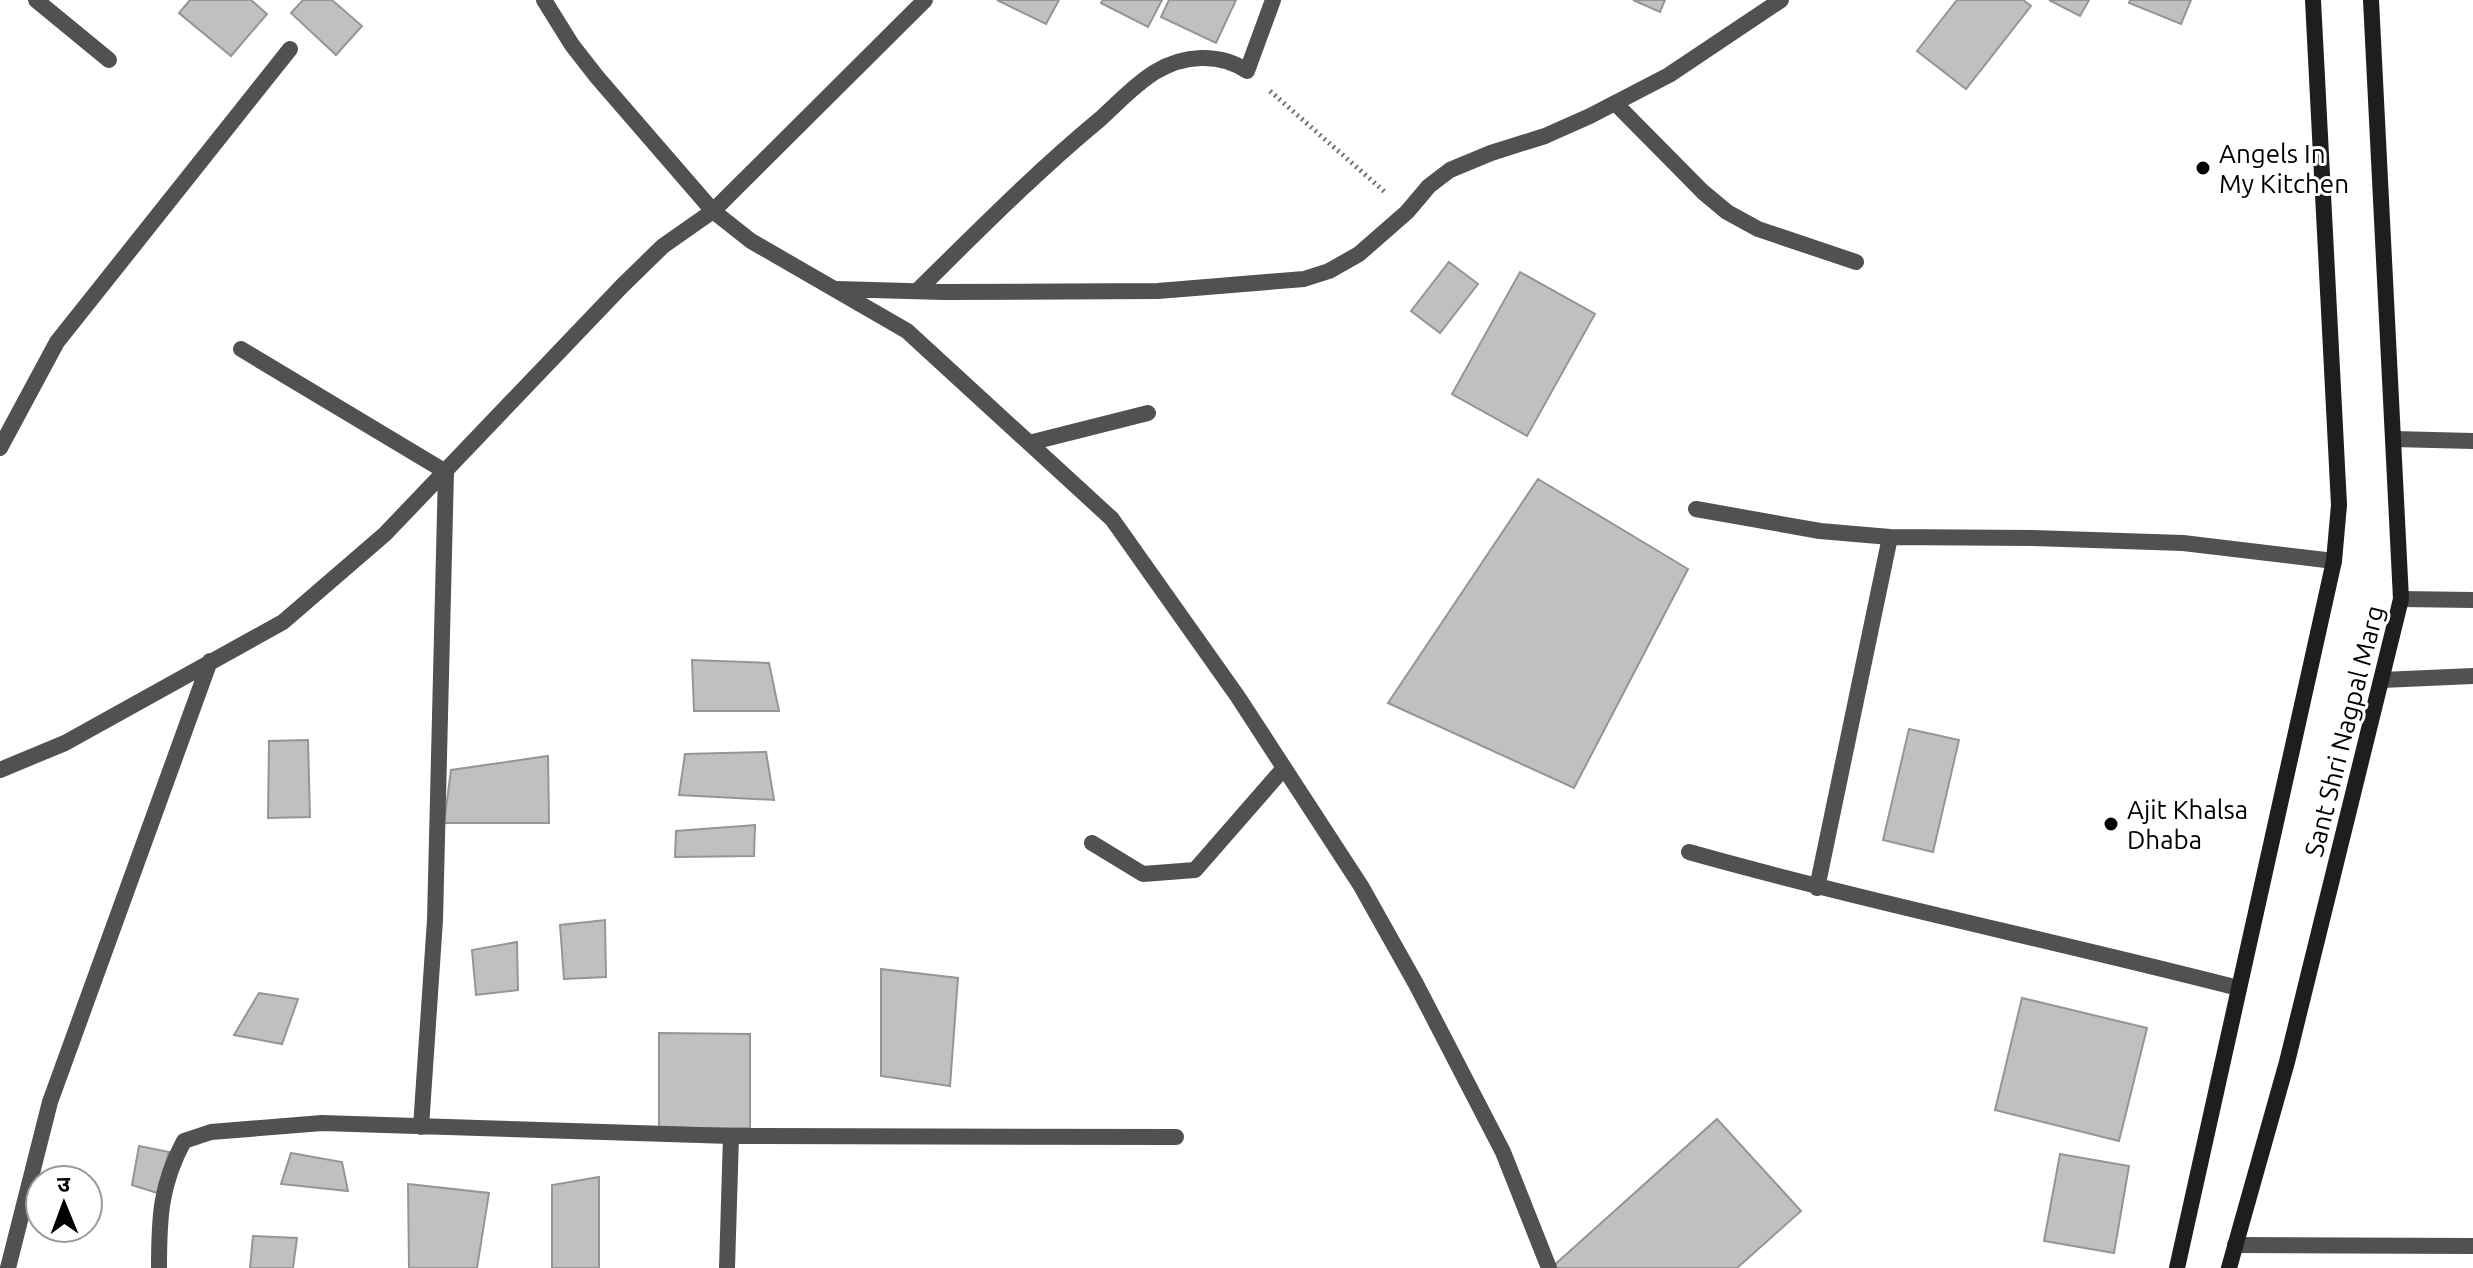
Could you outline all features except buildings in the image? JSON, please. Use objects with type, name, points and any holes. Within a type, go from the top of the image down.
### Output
[{"type":"main road","name":"Sant Shri Nagpal Marg","points":[[2177,1268],[2334,561],[2339,505],[2313,0]]},
{"type":"main road","name":"Sant Shri Nagpal Marg","points":[[2229,1268],[2287,1062],[2401,599],[2371,0]]},
{"type":"street","points":[[36,0],[109,60]]},
{"type":"street","points":[[544,0],[572,45],[597,77],[713,211],[751,241],[907,331],[1112,519],[1238,697],[1361,886],[1503,1152],[1549,1268]]},
{"type":"street","points":[[0,770],[65,743],[283,622],[385,534],[622,286],[663,246],[713,211],[925,0]]},
{"type":"street","points":[[917,291],[1071,142],[1155,72],[1185,59],[1209,57],[1234,62],[1247,71],[1273,0]]},
{"type":"street","points":[[832,289],[1158,291],[1304,279],[1329,271],[1359,254],[1407,212],[1429,186],[1450,170],[1545,136],[1615,103],[1669,75],[1781,0]]},
{"type":"street","points":[[0,448],[57,342],[290,49]]},
{"type":"street","points":[[1615,103],[1703,192],[1727,212],[1758,229],[1856,262]]},
{"type":"street","points":[[241,349],[446,472]]},
{"type":"street","points":[[1029,443],[1148,413]]},
{"type":"street","points":[[2393,439],[2473,441]]},
{"type":"street","points":[[421,1127],[435,920],[446,472]]},
{"type":"street","points":[[1696,509],[1805,528],[1890,537],[2183,543],[2334,561]]},
{"type":"street","points":[[1817,888],[1890,537]]},
{"type":"street","points":[[2401,599],[2473,600]]},
{"type":"street","points":[[8,1268],[50,1102],[210,661]]},
{"type":"street","points":[[2382,680],[2473,676]]},
{"type":"street","points":[[1092,843],[1143,874],[1195,870],[1284,768]]},
{"type":"street","points":[[1689,852],[1817,888],[2238,988]]},
{"type":"street","points":[[159,1268],[159,1216],[171,1165],[184,1141],[211,1132],[322,1123],[731,1136],[1176,1137]]},
{"type":"street","points":[[727,1268],[731,1136]]},
{"type":"street","points":[[2235,1245],[2473,1246]]},
{"type":"path","points":[[1247,71],[1407,212]]},
{"type":"place","name":"Angels In My Kitchen","points":[[2203,168]]},
{"type":"place","name":"Ajit Khalsa Dhaba","points":[[2111,824]]}]
